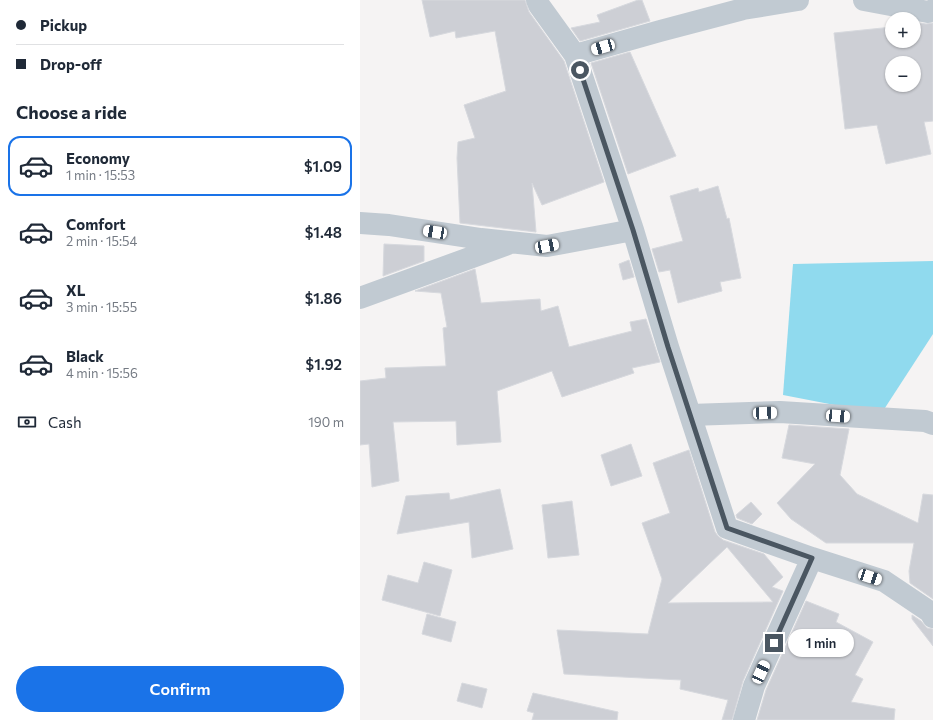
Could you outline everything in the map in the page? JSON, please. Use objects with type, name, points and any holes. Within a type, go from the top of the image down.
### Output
[{"type":"street","points":[[575,55],[743,9],[798,0]]},
{"type":"street","points":[[864,0],[928,12],[933,10]]},
{"type":"street","points":[[542,2],[575,55],[633,230],[668,347],[727,528],[812,558],[884,581],[932,614]]},
{"type":"street","points":[[360,223],[388,225],[512,243],[547,246],[633,230]]},
{"type":"street","points":[[360,298],[512,243]]},
{"type":"street","points":[[690,415],[780,412],[926,421],[933,424]]},
{"type":"street","points":[[744,720],[754,686],[812,558]]},
{"type":"water","points":[[933,261],[933,334],[881,414],[783,395],[793,264]]},
{"type":"building","points":[[422,0],[525,0],[529,12],[564,61],[604,182],[542,205],[532,183],[536,232],[460,223],[457,158],[458,142],[475,138],[464,105],[506,91],[495,31],[456,38],[455,31],[430,37]]},
{"type":"building","points":[[638,0],[642,0],[650,21],[580,41],[571,28],[600,22],[597,15]]},
{"type":"building","points":[[921,23],[933,23],[933,121],[924,122],[931,154],[886,164],[877,125],[845,129],[834,33],[885,28],[885,48],[921,48]]},
{"type":"building","points":[[630,52],[676,156],[628,174],[591,63]]},
{"type":"building","points":[[718,186],[727,219],[729,218],[741,278],[720,282],[722,291],[678,303],[670,270],[659,272],[652,249],[683,241],[670,196],[698,188],[699,192]]},
{"type":"building","points":[[384,244],[424,246],[424,261],[383,276]]},
{"type":"building","points":[[629,260],[634,277],[623,280],[619,264]]},
{"type":"building","points":[[475,269],[481,303],[540,299],[541,311],[558,306],[569,347],[632,331],[630,322],[646,319],[660,362],[632,368],[634,373],[562,397],[552,371],[497,391],[501,442],[457,445],[456,421],[393,422],[399,481],[372,487],[369,444],[360,445],[360,381],[386,378],[385,368],[446,366],[443,328],[447,327],[441,293],[415,291]]},
{"type":"building","points":[[789,425],[849,429],[840,475],[857,494],[918,523],[923,494],[933,495],[933,599],[910,583],[909,571],[914,543],[826,543],[791,519],[777,503],[815,464],[782,458]]},
{"type":"building","points":[[631,444],[642,476],[611,486],[601,455]]},
{"type":"building","points":[[689,450],[715,532],[723,540],[764,554],[783,577],[772,587],[783,591],[743,681],[732,720],[722,720],[728,700],[680,689],[681,680],[564,674],[557,630],[648,634],[662,579],[642,523],[670,513],[653,463]],"holes":[[[727,547],[773,602],[668,603]]]},
{"type":"building","points":[[500,489],[513,549],[472,558],[469,522],[397,534],[406,496],[449,493],[450,500]]},
{"type":"building","points":[[572,501],[579,555],[548,558],[542,505]]},
{"type":"building","points":[[751,502],[762,514],[752,524],[737,518],[736,515]]},
{"type":"building","points":[[424,562],[452,570],[440,616],[382,600],[388,575],[418,583]]},
{"type":"building","points":[[806,601],[839,614],[836,622],[873,642],[855,675],[863,679],[851,702],[895,709],[894,720],[757,720],[766,690]]},
{"type":"building","points":[[427,614],[456,622],[451,642],[422,634]]},
{"type":"building","points":[[912,615],[921,621],[927,628],[933,629],[933,646],[912,619]]},
{"type":"building","points":[[462,683],[487,689],[482,708],[457,701]]},
{"type":"building","points":[[533,693],[618,712],[617,720],[532,720],[534,713],[527,711]]},
{"type":"route","points":[[580,70],[633,230],[668,347],[727,528],[812,558],[774,643]]}]
